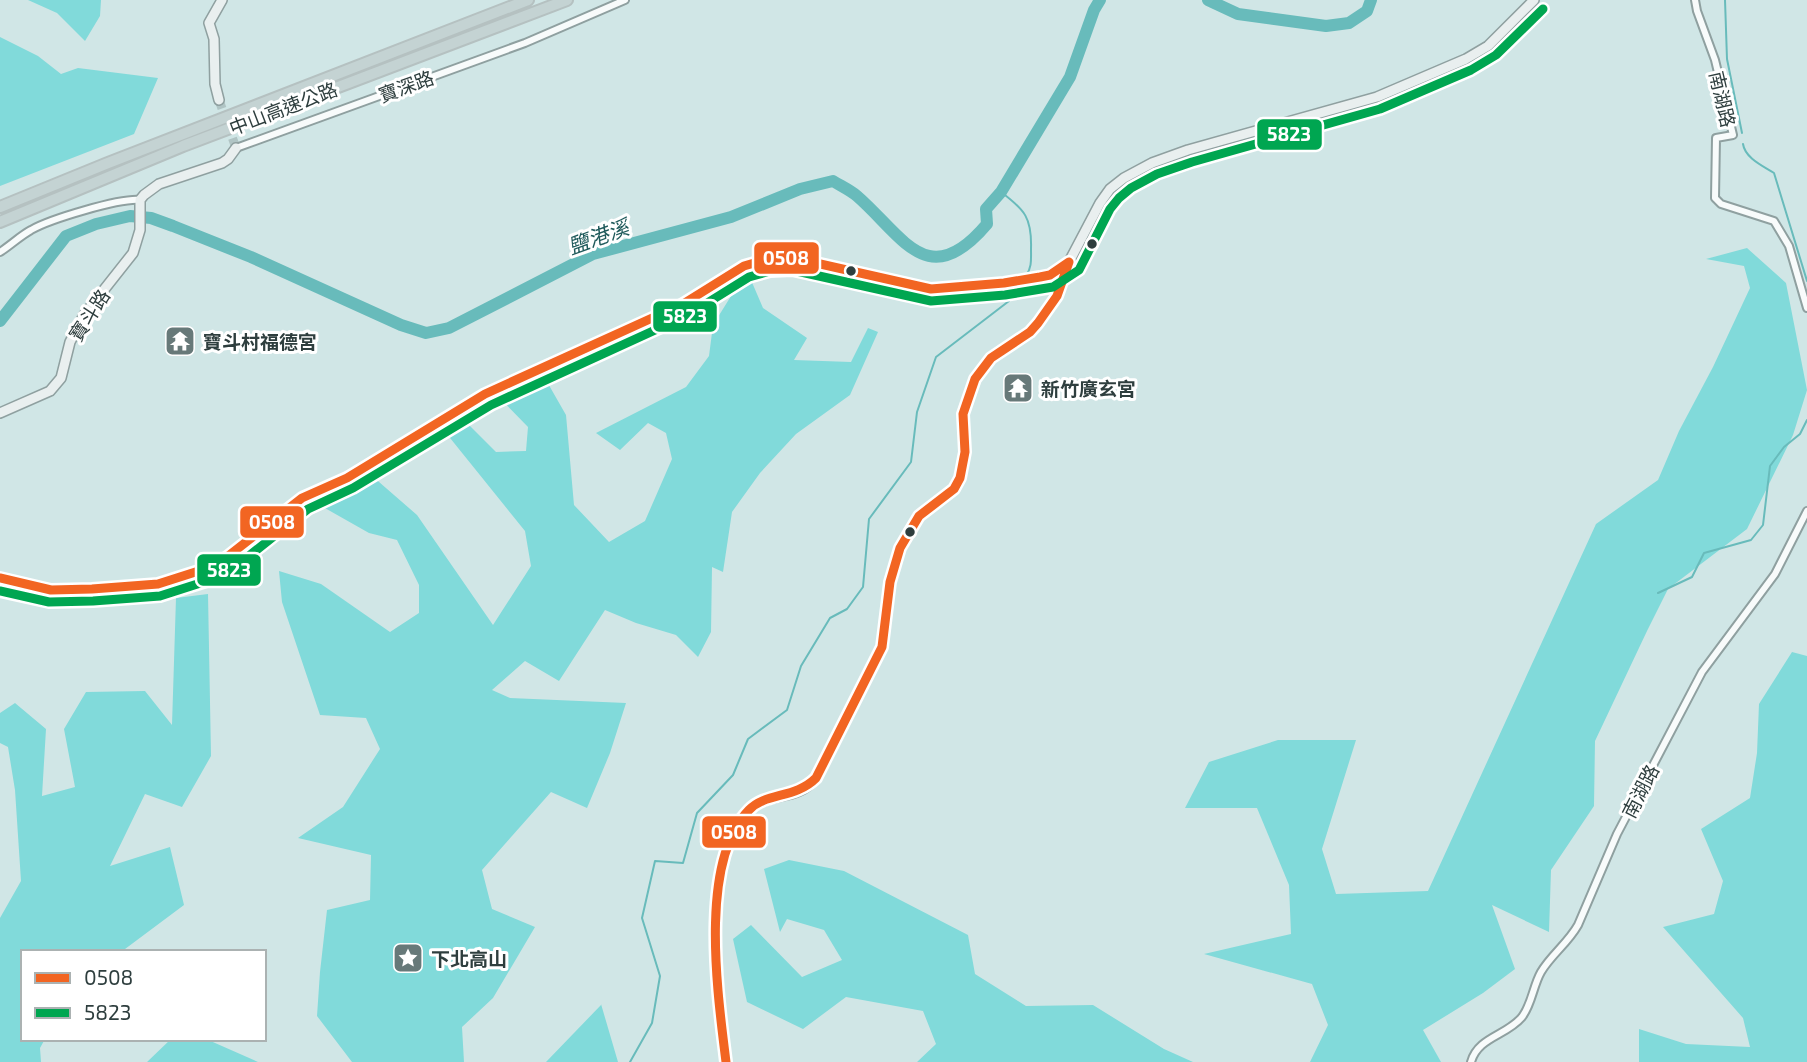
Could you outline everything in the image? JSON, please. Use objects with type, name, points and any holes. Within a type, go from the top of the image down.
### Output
[{"type":"highway","name":"中山高速公路","points":[[0,207],[528,0]]},
{"type":"highway","name":"中山高速公路","points":[[0,222],[183,146],[568,0]]},
{"type":"street","points":[[219,100],[215,84],[214,39],[209,23],[222,0]]},
{"type":"street","name":"寶深路","points":[[0,252],[33,229],[95,207],[125,200],[141,200],[159,184],[222,163],[236,148],[525,43],[625,0]]},
{"type":"street","points":[[726,1062],[714,929],[720,880],[735,830],[755,805],[798,793],[816,778],[882,647],[890,582],[900,548],[919,516],[954,489],[960,478],[965,452],[963,414],[975,379],[991,358],[1030,332],[1038,323],[1057,296],[1069,262],[1110,189],[1152,163],[1188,150],[1377,96],[1466,59],[1488,46],[1534,0]]},
{"type":"street","name":"南湖路","points":[[1695,0],[1733,135],[1716,138],[1715,198],[1721,204],[1774,221],[1789,246],[1807,308]]},
{"type":"street","name":"寶斗路","points":[[0,413],[42,396],[55,386],[63,373],[70,342],[84,315],[133,253],[140,230],[141,200]]},
{"type":"street","points":[[0,578],[51,590],[92,589],[158,584],[208,568],[226,558],[302,498],[347,478],[485,394],[636,327],[683,304],[755,262],[779,257],[793,258],[931,289],[1040,277],[1050,275],[1069,262]]},
{"type":"street","name":"南湖路","points":[[1471,1062],[1478,1047],[1505,1032],[1524,1015],[1543,968],[1578,925],[1618,834],[1702,672],[1774,574],[1807,511]]},
{"type":"shaded area","points":[[28,0],[101,0],[100,16],[85,41],[57,13]]},
{"type":"shaded area","points":[[0,37],[38,56],[61,74],[78,68],[158,78],[134,134],[0,186]]},
{"type":"shaded area","points":[[1747,248],[1786,283],[1807,390],[1793,435],[1747,529],[1668,589],[1647,631],[1595,741],[1594,806],[1551,870],[1549,932],[1492,905],[1515,969],[1483,993],[1423,1030],[1441,1062],[1310,1062],[1328,1025],[1312,984],[1204,954],[1291,934],[1289,885],[1257,808],[1185,808],[1209,762],[1278,740],[1356,740],[1322,849],[1336,894],[1428,891],[1596,524],[1658,480],[1679,431],[1750,288],[1744,266],[1706,259]]},
{"type":"shaded area","points":[[748,273],[763,308],[807,338],[794,360],[851,362],[868,328],[878,332],[850,395],[796,434],[760,473],[732,512],[723,572],[712,567],[711,632],[698,657],[676,635],[605,610],[559,681],[525,661],[492,690],[510,698],[626,703],[610,753],[587,808],[551,792],[482,870],[492,909],[535,927],[493,998],[462,1027],[464,1062],[352,1062],[317,1016],[320,972],[327,910],[370,900],[371,855],[298,838],[343,807],[380,749],[366,718],[320,715],[282,602],[279,571],[321,584],[390,632],[419,613],[419,585],[397,540],[369,533],[316,503],[371,475],[417,515],[493,625],[531,566],[525,531],[442,428],[466,422],[496,452],[526,451],[528,427],[496,394],[546,380],[566,415],[574,505],[609,542],[645,521],[672,459],[666,433],[648,423],[620,450],[596,433],[686,387],[709,356],[713,325]]},
{"type":"shaded area","points":[[208,594],[211,756],[182,807],[145,794],[110,866],[170,847],[184,905],[124,950],[21,950],[21,1041],[44,1041],[40,1048],[41,1062],[0,1062],[0,918],[21,881],[15,790],[8,747],[0,743],[0,713],[15,703],[46,729],[42,796],[75,787],[64,729],[86,692],[145,691],[172,725],[176,598]]},
{"type":"shaded area","points":[[1792,652],[1807,656],[1807,1062],[1639,1062],[1639,1029],[1686,1044],[1750,1047],[1743,1018],[1663,927],[1714,914],[1723,881],[1701,829],[1750,798],[1757,753],[1759,704]]},
{"type":"shaded area","points":[[789,860],[844,871],[968,935],[975,974],[1026,1006],[1093,1005],[1164,1049],[1193,1062],[917,1062],[936,1044],[923,1011],[846,997],[803,1029],[747,1002],[733,939],[751,925],[802,977],[842,960],[824,930],[787,919],[780,932],[764,869]]},
{"type":"shaded area","points":[[601,1005],[618,1062],[546,1062]]},
{"type":"shaded area","points":[[169,1041],[211,1041],[258,1062],[147,1062]]},
{"type":"waterway","name":"鹽港溪","points":[[0,321],[66,236],[96,224],[130,216],[151,218],[173,226],[251,257],[401,325],[426,333],[449,328],[593,254],[731,217],[800,189],[833,181],[857,196],[917,251],[932,256],[948,255],[966,245],[987,224],[986,209],[1001,192],[1070,77],[1100,0]]},
{"type":"waterway","name":"鹽港溪","points":[[1208,0],[1238,14],[1326,26],[1349,23],[1367,11],[1371,0]]},
{"type":"waterway","points":[[1725,0],[1727,59],[1742,133]]},
{"type":"waterway","points":[[1743,144],[1751,157],[1774,173],[1807,281]]},
{"type":"waterway","points":[[1001,192],[1016,204],[1028,222],[1031,260],[1026,276]]},
{"type":"waterway","points":[[630,1062],[652,1023],[660,976],[642,918],[655,861],[683,863],[697,813],[733,775],[748,739],[787,710],[801,666],[830,618],[847,609],[863,587],[869,519],[911,462],[917,412],[936,357],[1009,301],[1021,284]]},
{"type":"waterway","points":[[1658,593],[1692,577],[1704,553],[1751,540],[1763,525],[1770,466],[1784,447],[1800,434],[1807,420]]},
{"type":"tunnel","points":[[219,100],[236,148]]},
{"type":"transit line","name":"5823","points":[[0,591],[49,602],[93,601],[160,596],[213,579],[235,567],[308,509],[353,488],[491,405],[688,315],[749,277],[770,271],[792,270],[931,301],[1005,295],[1053,287],[1079,270],[1110,209],[1131,188],[1157,174],[1192,162],[1380,109],[1471,70],[1496,55],[1543,9]]},
{"type":"transit line","name":"0508","points":[[0,578],[51,590],[92,589],[158,584],[208,568],[227,557],[302,498],[347,478],[485,394],[683,304],[744,266],[768,259],[794,258],[931,289],[1040,277],[1050,275],[1069,262]]},
{"type":"transit line","name":"0508","points":[[726,1062],[715,931],[717,895],[723,862],[733,833],[756,804],[799,789],[816,778],[882,647],[890,582],[900,548],[919,516],[954,489],[960,478],[965,452],[963,414],[975,379],[991,358],[1030,332],[1038,323],[1057,296],[1069,262]]},
{"type":"place","name":"寶斗村福德宮","points":[[180,341]]},
{"type":"place","name":"新竹廣玄宮","points":[[1018,388]]},
{"type":"place","name":"下北高山","points":[[408,958]]}]
